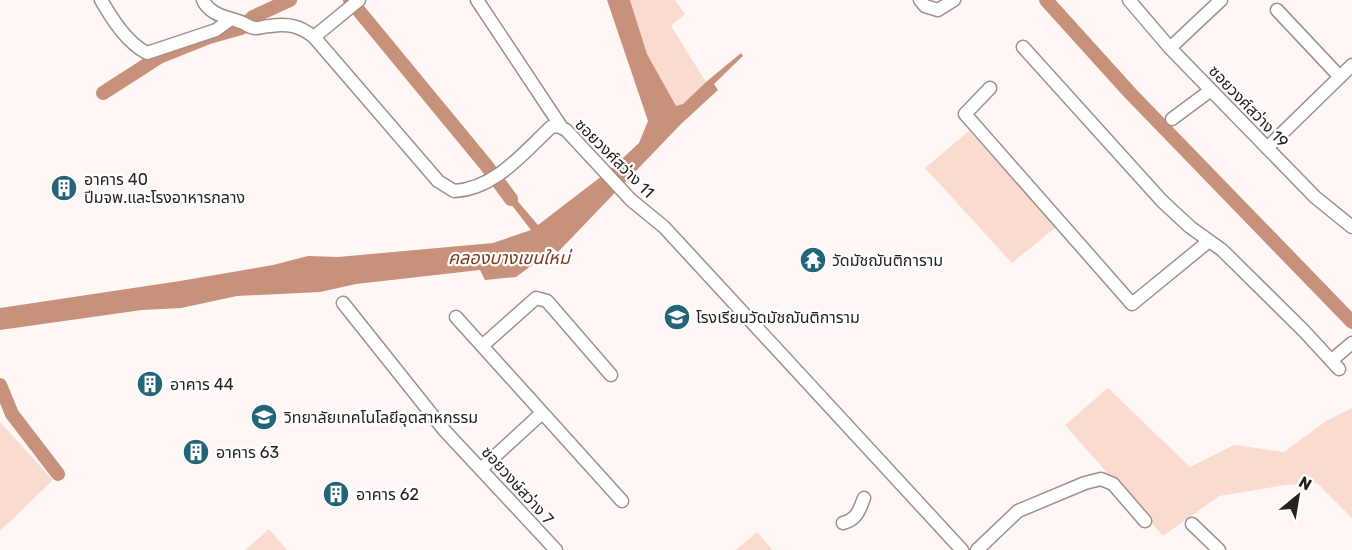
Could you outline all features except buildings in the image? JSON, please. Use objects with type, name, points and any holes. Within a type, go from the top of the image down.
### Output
[{"type":"street","points":[[101,0],[137,48],[147,53],[242,23]]},
{"type":"street","points":[[203,0],[205,5],[218,14],[242,23]]},
{"type":"street","points":[[314,37],[359,0]]},
{"type":"street","points":[[477,0],[562,128]]},
{"type":"street","points":[[920,0],[925,6],[938,10],[954,0]]},
{"type":"street","name":"ซอยวงศ์สว่าง 19","points":[[1129,0],[1170,48],[1315,198],[1352,226]]},
{"type":"street","points":[[1170,48],[1221,0]]},
{"type":"street","points":[[1277,10],[1340,77]]},
{"type":"street","name":"ซอยวงศ์สว่าง 11","points":[[242,23],[258,28],[288,24],[303,28],[314,37],[438,181],[454,191],[462,191],[495,178],[551,127],[562,128],[631,200],[664,227],[962,550]]},
{"type":"street","points":[[1023,47],[1162,201],[1252,279],[1335,364],[1352,343]]},
{"type":"street","points":[[1267,148],[1352,65]]},
{"type":"street","points":[[990,88],[965,114],[1132,304],[1209,241]]},
{"type":"street","points":[[1172,118],[1211,90]]},
{"type":"street","points":[[482,346],[536,298],[542,298],[611,375]]},
{"type":"street","name":"ซอยวงษ์สว่าง 7","points":[[343,303],[387,356],[420,402],[555,550]]},
{"type":"street","points":[[456,317],[622,501]]},
{"type":"street","points":[[482,468],[542,413]]},
{"type":"street","points":[[977,550],[1018,511],[1085,483],[1101,480],[1113,484],[1145,521]]},
{"type":"street","points":[[843,523],[852,521],[858,514],[864,498]]},
{"type":"street","points":[[1192,524],[1219,550]]},
{"type":"shaded area","points":[[630,0],[675,0],[685,14],[671,26],[706,82],[683,104],[676,107],[647,54]]},
{"type":"shaded area","points":[[969,131],[1056,227],[1012,263],[925,168]]},
{"type":"shaded area","points":[[1108,388],[1190,467],[1234,445],[1284,452],[1326,421],[1352,408],[1352,518],[1317,483],[1285,485],[1219,496],[1163,536],[1065,425]]},
{"type":"shaded area","points":[[0,422],[53,480],[1,530],[0,530]]},
{"type":"shaded area","points":[[269,529],[287,550],[245,550]]},
{"type":"shaded area","points":[[757,532],[773,550],[736,550]]},
{"type":"water","name":"คลองบางเขนใหม่","points":[[607,0],[630,0],[647,54],[676,106],[683,104],[741,53],[743,56],[714,84],[718,90],[681,124],[558,252],[554,249],[516,277],[485,280],[480,270],[356,284],[320,292],[237,296],[181,308],[142,310],[0,330],[0,308],[180,281],[273,265],[308,256],[338,257],[493,243],[531,230],[497,186],[502,183],[538,225],[611,169],[639,143],[648,121]]},
{"type":"waterway","points":[[103,93],[159,57],[209,37],[241,28],[253,17],[290,0]]},
{"type":"waterway","points":[[350,0],[486,165],[511,199]]},
{"type":"waterway","points":[[1046,0],[1131,94],[1352,322]]},
{"type":"waterway","points":[[0,385],[12,414],[58,474]]},
{"type":"place","name":"อาคาร 40 ปีมจพ.และโรงอาหารกลาง","points":[[64,188]]},
{"type":"place","name":"วัดมัชฌันติการาม","points":[[813,260]]},
{"type":"place","name":"โรงเรียนวัดมัชฌันติการาม","points":[[677,317]]},
{"type":"place","name":"อาคาร 44","points":[[150,384]]},
{"type":"place","name":"วิทยาลัยเทคโนโลยีอุตสาหกรรม","points":[[264,417]]},
{"type":"place","name":"อาคาร 63","points":[[196,452]]},
{"type":"place","name":"อาคาร 62","points":[[336,494]]}]
